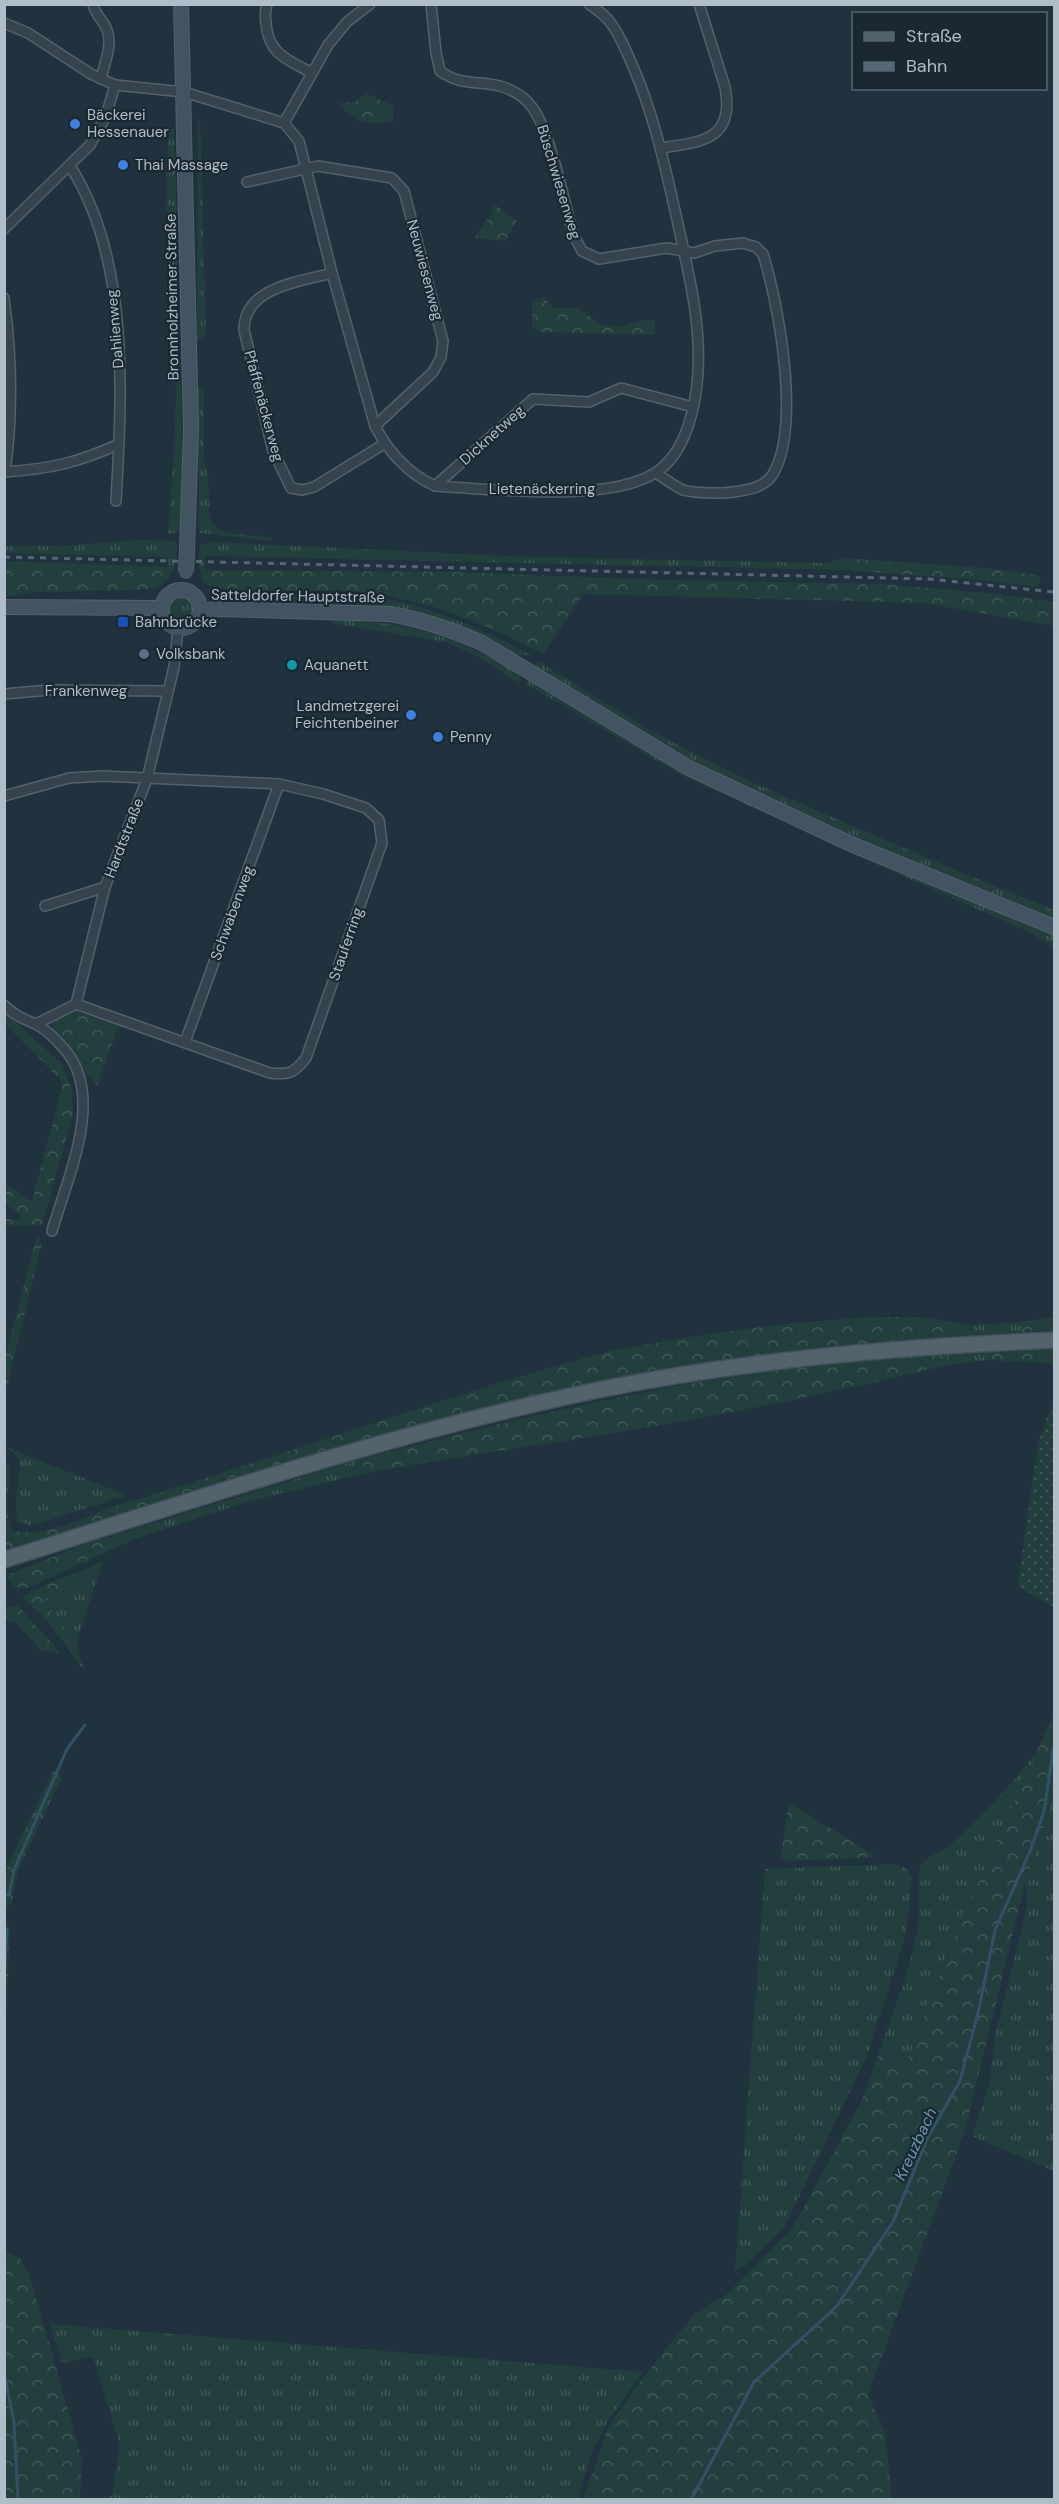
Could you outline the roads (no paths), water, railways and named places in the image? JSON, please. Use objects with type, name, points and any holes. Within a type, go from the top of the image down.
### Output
[{"type":"main road","points":[[10,1558],[294,1468],[448,1424],[604,1389],[774,1362],[922,1346],[1054,1340]]},
{"type":"street","points":[[93,4],[94,10],[108,31],[109,46],[101,79]]},
{"type":"street","name":"Bronnholzheimer Straße","points":[[181,4],[191,429],[184,589]]},
{"type":"street","points":[[267,4],[265,10],[267,36],[273,48],[288,60],[312,73]]},
{"type":"street","points":[[4,23],[28,33],[114,85],[184,93],[284,123],[328,45],[347,22],[370,4]]},
{"type":"street","name":"Büschwiesenweg","points":[[431,4],[435,53],[440,71],[452,80],[505,88],[531,104],[542,121],[573,234],[582,251],[599,259],[667,248],[694,254],[715,246],[743,243],[756,247],[763,254],[781,332],[787,396],[780,455],[772,475],[760,486],[725,493],[683,490],[656,473]]},
{"type":"street","name":"Lietenäckerring","points":[[284,123],[299,141],[307,167],[332,273],[375,426],[384,444],[403,466],[420,479],[435,486],[591,491],[617,487],[656,473],[679,446],[693,407],[698,372],[698,334],[693,294],[661,148],[646,97],[610,21],[589,4]]},
{"type":"street","points":[[661,148],[712,138],[721,128],[727,116],[728,101],[725,87],[699,4]]},
{"type":"street","points":[[4,230],[90,145],[106,116],[114,85]]},
{"type":"street","name":"Dahlienweg","points":[[70,166],[80,183],[101,232],[114,296],[119,366],[116,501]]},
{"type":"street","name":"Neuwiesenweg","points":[[307,167],[318,166],[392,178],[404,191],[407,202],[443,341],[441,357],[433,372],[375,426]]},
{"type":"street","points":[[248,182],[307,167]]},
{"type":"street","name":"Pfaffenäckerweg","points":[[332,273],[259,297],[249,307],[244,319],[244,330],[273,451],[291,488],[302,490],[314,487],[384,444]]},
{"type":"street","points":[[4,298],[11,381],[5,472],[42,469],[83,460],[119,444]]},
{"type":"street","name":"Dicknetweg","points":[[435,486],[533,399],[589,402],[621,388],[693,407]]},
{"type":"street","points":[[184,589],[198,598],[200,611],[199,616],[191,625],[178,628],[165,620],[161,608],[162,602],[170,592],[184,589]]},
{"type":"street","points":[[4,607],[161,608]]},
{"type":"street","name":"Satteldorfer Hauptstraße","points":[[200,611],[355,611],[389,614],[429,623],[482,643],[689,768],[851,844],[1054,927]]},
{"type":"street","name":"Hardtstraße","points":[[76,1004],[105,886],[147,779],[174,668],[178,628]]},
{"type":"street","name":"Frankenweg","points":[[4,694],[49,690],[168,691]]},
{"type":"street","name":"Stauferring","points":[[4,796],[69,778],[103,776],[279,784],[323,794],[366,808],[380,820],[382,843],[306,1058],[296,1071],[284,1075],[277,1074],[76,1004]]},
{"type":"street","name":"Schwabenweg","points":[[185,1042],[279,784]]},
{"type":"street","points":[[45,906],[105,886]]},
{"type":"street","points":[[36,1024],[76,1004]]},
{"type":"street","points":[[4,1005],[19,1018],[36,1024],[65,1051],[75,1064],[81,1080],[85,1106],[80,1135],[52,1231]]},
{"type":"waterway","points":[[4,1895],[9,1895],[14,1870],[67,1749],[85,1725]]},
{"type":"waterway","name":"Kreuzbach","points":[[691,2500],[754,2382],[837,2306],[893,2222],[928,2137],[960,2081],[978,2013],[995,1930],[1031,1849],[1044,1811],[1054,1745]]},
{"type":"waterway","points":[[4,1982],[7,1929]]},
{"type":"waterway","points":[[4,2373],[14,2422],[18,2500]]},
{"type":"railway","points":[[4,557],[929,579],[1054,592]]},
{"type":"place","name":"Bäckerei Hessenauer","points":[[75,124]]},
{"type":"place","name":"Thai Massage","points":[[123,165]]},
{"type":"place","name":"Bahnbrücke","points":[[123,622]]},
{"type":"place","name":"Volksbank","points":[[144,654]]},
{"type":"place","name":"Aquanett","points":[[292,665]]},
{"type":"place","name":"Landmetzgerei Feichtenbeiner","points":[[411,715]]},
{"type":"place","name":"Penny","points":[[438,737]]}]
